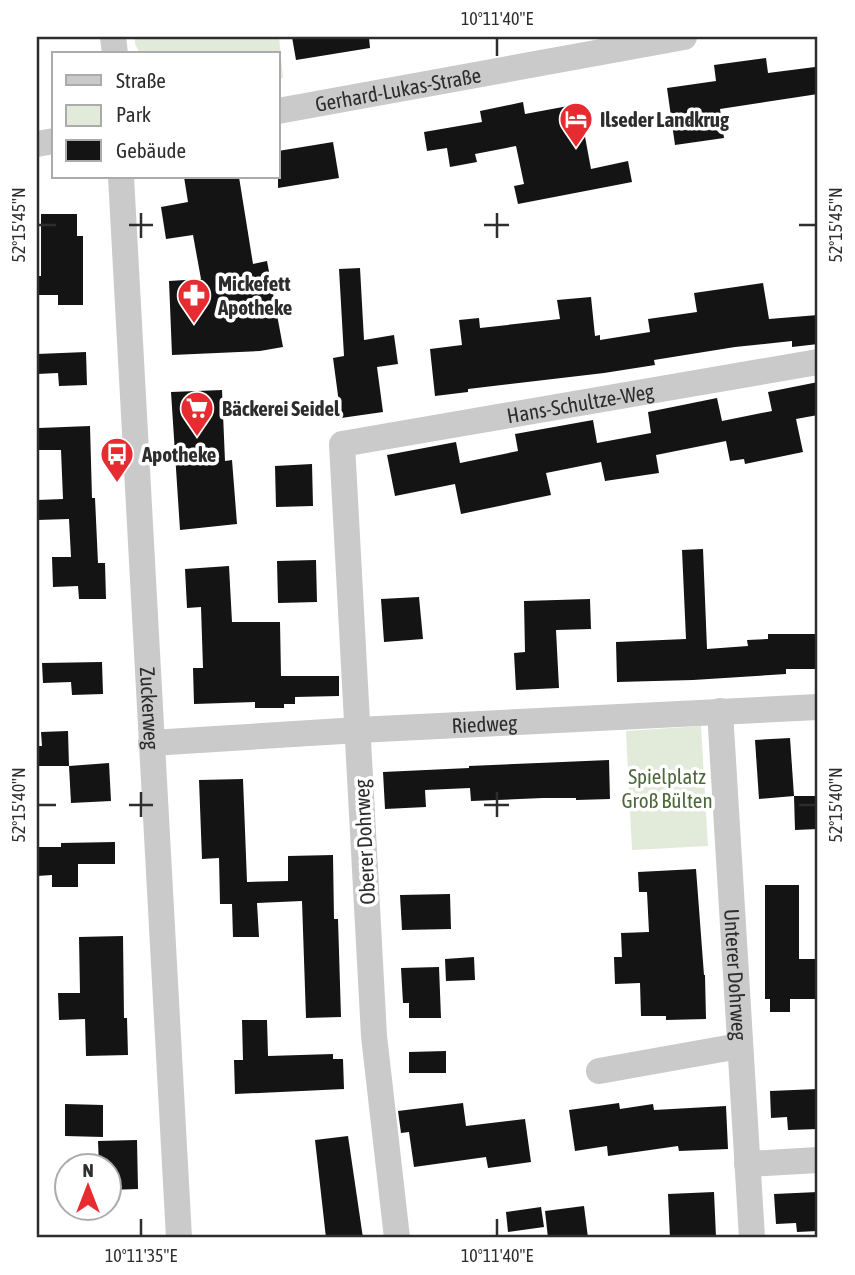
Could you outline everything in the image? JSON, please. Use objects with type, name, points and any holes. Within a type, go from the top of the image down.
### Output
[{"type":"street","name":"Gerhard-Lukas-Straße","points":[[280,111],[684,37]]},
{"type":"street","name":"Zuckerweg","points":[[121,178],[179,1238]]},
{"type":"street","name":"Hans-Schultze-Weg","points":[[342,444],[818,362]]},
{"type":"street","name":"Oberer Dohrweg","points":[[342,444],[374,1036],[397,1238]]},
{"type":"street","name":"Riedweg","points":[[151,743],[818,707]]},
{"type":"street","name":"Unterer Dohrweg","points":[[720,711],[752,1238]]},
{"type":"street","points":[[599,1070],[739,1046]]},
{"type":"street","points":[[747,1164],[818,1160]]},
{"type":"green space","points":[[135,37],[279,37],[283,78],[280,79],[280,52],[139,52]]},
{"type":"green space","name":"Spielplatz Groß Bülten","points":[[701,726],[708,846],[632,850],[626,731]]},
{"type":"building","points":[[292,37],[369,37],[370,48],[296,60]]},
{"type":"building","points":[[766,58],[768,73],[815,67],[818,94],[720,109],[724,138],[675,145],[667,88],[716,81],[714,65]]},
{"type":"building","points":[[523,102],[525,114],[579,104],[591,169],[628,161],[632,182],[518,204],[514,186],[524,184],[516,146],[475,154],[477,162],[450,167],[447,148],[427,151],[424,132],[482,122],[480,111]]},
{"type":"building","points":[[333,142],[339,178],[278,188],[280,151]]},
{"type":"building","points":[[184,178],[239,178],[253,264],[267,261],[283,347],[260,351],[172,355],[169,281],[201,279],[193,235],[166,239],[161,207],[188,202]]},
{"type":"building","points":[[41,214],[77,214],[77,236],[83,236],[83,305],[58,305],[58,295],[37,295],[37,276],[41,276]]},
{"type":"building","points":[[360,268],[364,340],[394,335],[398,364],[377,367],[383,412],[341,418],[333,358],[344,356],[339,269]]},
{"type":"building","points":[[763,283],[769,319],[818,315],[818,344],[792,347],[792,341],[735,347],[654,360],[655,365],[468,389],[468,392],[435,396],[430,349],[462,345],[459,320],[479,318],[480,328],[560,319],[557,300],[591,297],[595,336],[600,335],[600,340],[650,332],[648,319],[697,312],[694,293]]},
{"type":"building","points":[[86,352],[87,385],[59,386],[58,373],[37,374],[37,354]]},
{"type":"building","points":[[818,382],[818,415],[796,419],[803,452],[745,464],[744,459],[730,461],[726,441],[656,455],[659,473],[605,481],[601,462],[546,473],[551,495],[461,514],[455,484],[395,496],[387,455],[456,442],[460,463],[518,451],[515,434],[593,420],[597,443],[651,433],[648,412],[717,398],[722,421],[772,411],[768,392]]},
{"type":"building","points":[[222,390],[225,461],[232,460],[237,524],[180,530],[171,392]]},
{"type":"building","points":[[90,426],[92,498],[95,498],[98,563],[105,563],[106,599],[79,599],[78,586],[53,587],[52,557],[71,557],[69,519],[37,520],[37,500],[63,499],[61,450],[39,450],[39,428]]},
{"type":"building","points":[[312,464],[313,506],[276,507],[275,466]]},
{"type":"building","points":[[703,549],[707,649],[748,646],[747,640],[768,639],[768,634],[818,634],[818,669],[786,669],[786,674],[617,682],[616,642],[686,639],[682,550]]},
{"type":"building","points":[[316,560],[317,602],[278,603],[277,561]]},
{"type":"building","points":[[229,566],[232,622],[280,622],[281,676],[339,676],[339,696],[295,697],[295,704],[284,704],[284,708],[255,708],[255,702],[194,704],[193,668],[203,668],[201,607],[187,608],[185,569]]},
{"type":"building","points":[[419,597],[423,639],[384,642],[381,599]]},
{"type":"building","points":[[590,599],[591,629],[556,630],[559,688],[516,690],[514,653],[525,652],[524,601]]},
{"type":"building","points":[[102,662],[103,694],[72,695],[71,682],[43,683],[42,663]]},
{"type":"building","points":[[68,731],[69,766],[37,766],[37,746],[42,746],[41,732]]},
{"type":"building","points":[[790,738],[794,796],[759,799],[755,740]]},
{"type":"building","points":[[609,760],[610,799],[471,801],[470,788],[425,790],[426,807],[385,809],[383,772]]},
{"type":"building","points":[[109,763],[111,801],[71,803],[69,766]]},
{"type":"building","points":[[243,779],[247,882],[288,881],[288,856],[333,855],[334,919],[338,919],[341,1017],[306,1018],[302,901],[257,903],[259,937],[233,937],[232,904],[220,904],[219,858],[202,859],[199,780]]},
{"type":"building","points":[[794,796],[818,796],[818,829],[795,830]]},
{"type":"building","points":[[115,842],[115,864],[78,864],[78,887],[52,887],[52,875],[37,876],[37,847],[61,847],[61,843]]},
{"type":"building","points":[[696,869],[706,1019],[666,1020],[666,1016],[641,1016],[640,983],[615,984],[614,957],[622,957],[621,933],[649,932],[647,892],[639,892],[638,872]]},
{"type":"building","points":[[765,885],[799,885],[799,959],[818,959],[818,999],[790,999],[790,1012],[770,1012],[770,999],[765,999]]},
{"type":"building","points":[[450,894],[451,929],[402,930],[400,895]]},
{"type":"building","points":[[123,936],[124,1018],[127,1018],[128,1055],[86,1056],[85,1019],[59,1020],[58,993],[80,993],[79,937]]},
{"type":"building","points":[[474,957],[475,980],[446,981],[445,959]]},
{"type":"building","points":[[439,967],[441,1018],[409,1018],[409,1003],[403,1003],[401,968]]},
{"type":"building","points":[[242,1020],[267,1020],[268,1056],[333,1054],[333,1059],[343,1059],[344,1089],[235,1094],[234,1060],[243,1060]]},
{"type":"building","points":[[446,1051],[446,1073],[409,1073],[409,1052]]},
{"type":"building","points":[[818,1089],[818,1129],[788,1130],[787,1117],[771,1118],[770,1091]]},
{"type":"building","points":[[463,1103],[466,1126],[525,1119],[531,1162],[488,1168],[486,1157],[414,1167],[409,1132],[401,1133],[398,1111]]},
{"type":"building","points":[[619,1103],[620,1109],[653,1104],[654,1110],[726,1106],[728,1149],[679,1151],[678,1146],[608,1156],[607,1146],[575,1151],[569,1110]]},
{"type":"building","points":[[65,1104],[103,1105],[103,1137],[65,1136]]},
{"type":"building","points":[[348,1136],[363,1238],[326,1238],[315,1140]]},
{"type":"building","points":[[137,1140],[138,1189],[122,1190],[122,1152],[98,1152],[98,1141]]},
{"type":"building","points":[[714,1192],[716,1237],[670,1238],[668,1194]]},
{"type":"building","points":[[818,1192],[818,1231],[797,1232],[796,1223],[776,1224],[774,1194]]},
{"type":"building","points":[[584,1206],[588,1238],[548,1238],[545,1211]]},
{"type":"building","points":[[541,1207],[544,1227],[508,1232],[506,1212]]},
{"type":"place","name":"Ilseder Landkrug","points":[[576,149]]},
{"type":"place","name":"Mickefett Apotheke","points":[[194,325]]},
{"type":"place","name":"Bäckerei Seidel","points":[[197,438]]},
{"type":"place","name":"Apotheke","points":[[117,484]]}]
